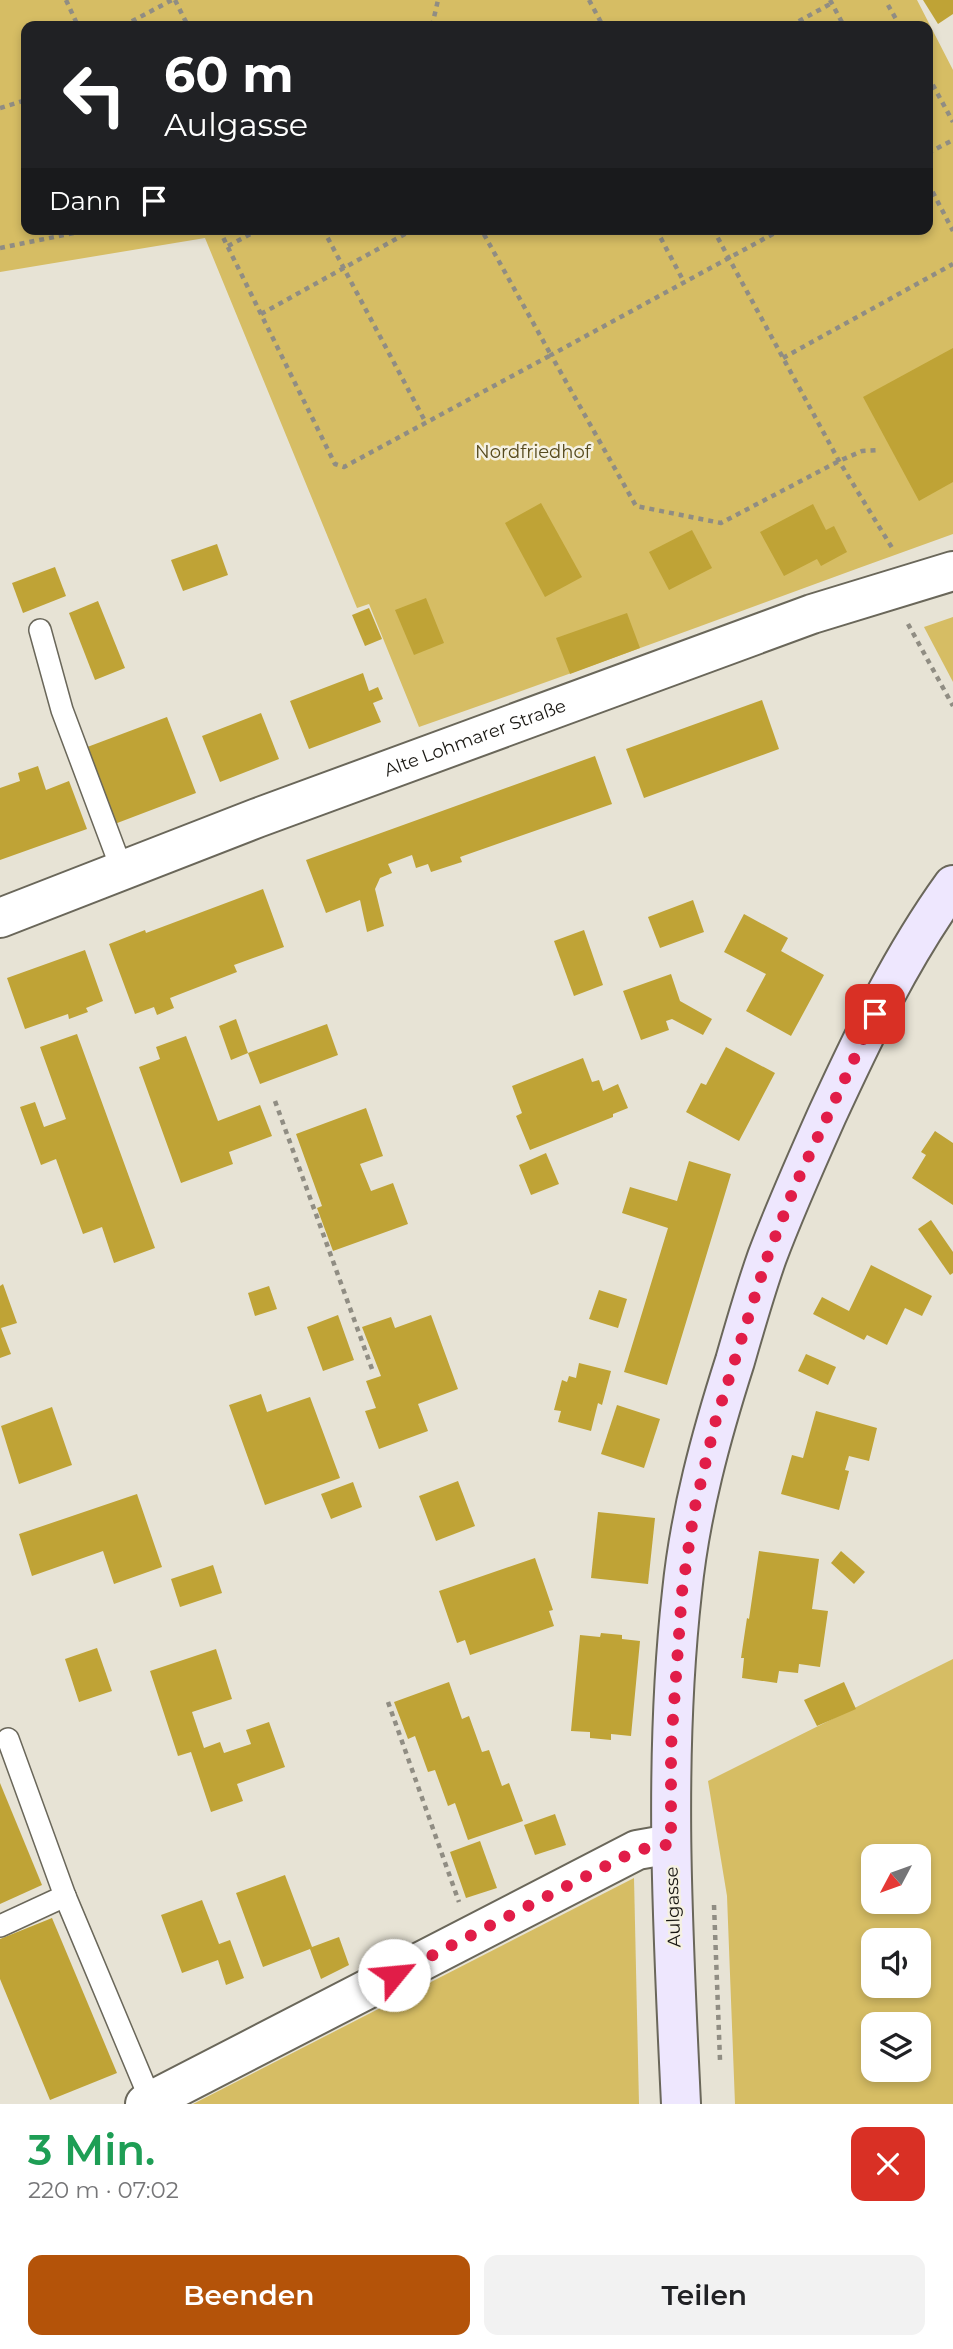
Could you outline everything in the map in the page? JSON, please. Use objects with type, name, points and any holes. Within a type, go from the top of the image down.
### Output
[{"type":"main road","name":"Aulgasse","points":[[681,2104],[671,1844],[671,1747],[682,1592],[694,1511],[715,1423],[767,1258],[795,1186],[863,1037],[912,944],[953,885]]},
{"type":"street","name":"Alte Lohmarer Straße","points":[[0,918],[257,818],[812,614],[894,572],[953,571]]},
{"type":"street","points":[[148,2103],[637,1850],[671,1844]]},
{"type":"lane","points":[[40,630],[61,710],[122,870]]},
{"type":"lane","points":[[8,1739],[65,1896],[148,2103]]},
{"type":"lane","points":[[0,1926],[65,1896]]},
{"type":"path","points":[[66,0],[76,21]]},
{"type":"path","points":[[133,21],[174,0],[185,21]]},
{"type":"path","points":[[433,21],[438,0]]},
{"type":"path","points":[[589,0],[601,21]]},
{"type":"path","points":[[799,21],[831,2],[841,21]]},
{"type":"path","points":[[888,5],[897,21]]},
{"type":"path","points":[[933,85],[953,122]]},
{"type":"path","points":[[0,108],[21,102]]},
{"type":"path","points":[[933,150],[953,140]]},
{"type":"path","points":[[933,193],[953,231]]},
{"type":"path","points":[[0,248],[64,235]]},
{"type":"path","points":[[222,235],[335,464],[344,467],[770,235]]},
{"type":"path","points":[[228,246],[249,235]]},
{"type":"path","points":[[326,235],[426,423]]},
{"type":"path","points":[[261,314],[403,235]]},
{"type":"path","points":[[484,235],[636,506],[721,523],[839,461],[862,451],[879,450]]},
{"type":"path","points":[[659,235],[684,282]]},
{"type":"path","points":[[716,235],[839,461],[894,572],[906,622],[953,706]]},
{"type":"path","points":[[783,358],[953,264]]},
{"type":"path","points":[[275,1101],[372,1369]]},
{"type":"path","points":[[388,1702],[471,1936]]},
{"type":"green space","name":"Nordfriedhof","points":[[0,0],[917,0],[928,21],[21,21],[21,235],[933,235],[933,31],[953,70],[953,534],[419,727],[369,604],[357,608],[205,238],[0,272]]},
{"type":"green space","points":[[953,617],[953,682],[924,627]]},
{"type":"green space","points":[[953,1659],[953,2104],[735,2104],[727,1896],[708,1781]]},
{"type":"green space","points":[[634,1878],[639,2104],[193,2104]]},
{"type":"building","points":[[923,0],[953,0],[953,14],[938,24]]},
{"type":"building","points":[[953,348],[953,482],[919,501],[863,397]]},
{"type":"building","points":[[541,503],[582,577],[545,597],[505,523]]},
{"type":"building","points":[[813,504],[826,530],[834,526],[847,552],[821,566],[817,559],[784,576],[760,532]]},
{"type":"building","points":[[692,530],[712,568],[669,590],[649,552]]},
{"type":"building","points":[[217,544],[228,575],[183,591],[171,560]]},
{"type":"building","points":[[55,567],[66,596],[23,613],[12,583]]},
{"type":"building","points":[[426,598],[444,643],[414,655],[395,610]]},
{"type":"building","points":[[98,601],[125,668],[95,680],[69,613]]},
{"type":"building","points":[[369,608],[382,639],[365,646],[352,615]]},
{"type":"building","points":[[627,613],[640,648],[570,674],[556,638]]},
{"type":"building","points":[[363,673],[369,691],[378,687],[383,699],[373,703],[381,722],[309,749],[290,701]]},
{"type":"building","points":[[762,700],[779,749],[644,798],[626,749]]},
{"type":"building","points":[[261,713],[279,759],[220,782],[202,736]]},
{"type":"building","points":[[167,717],[196,793],[112,825],[82,749]]},
{"type":"building","points":[[595,756],[612,804],[460,857],[462,862],[431,872],[428,864],[416,868],[412,855],[388,864],[392,873],[380,878],[375,889],[384,926],[367,932],[360,900],[326,913],[306,860]]},
{"type":"building","points":[[38,766],[46,790],[69,781],[87,829],[0,860],[0,788],[20,781],[18,773]]},
{"type":"building","points":[[263,889],[284,947],[234,965],[237,972],[170,998],[174,1008],[157,1015],[154,1007],[135,1014],[109,944]]},
{"type":"building","points":[[693,900],[704,932],[660,948],[648,917]]},
{"type":"building","points":[[744,914],[788,938],[781,951],[824,975],[791,1036],[746,1011],[766,974],[724,952]]},
{"type":"building","points":[[584,930],[603,985],[574,996],[554,941]]},
{"type":"building","points":[[85,950],[103,1001],[86,1008],[88,1012],[69,1019],[68,1014],[25,1029],[7,978]]},
{"type":"building","points":[[671,974],[680,1001],[712,1019],[703,1035],[672,1019],[666,1021],[669,1030],[641,1040],[623,991]]},
{"type":"building","points":[[236,1019],[248,1053],[231,1060],[219,1026]]},
{"type":"building","points":[[327,1024],[338,1055],[260,1084],[248,1053]]},
{"type":"building","points":[[77,1034],[155,1248],[114,1263],[102,1227],[83,1234],[56,1159],[41,1165],[20,1107],[35,1102],[44,1127],[66,1119],[40,1047]]},
{"type":"building","points":[[186,1036],[218,1121],[260,1105],[272,1136],[229,1152],[233,1164],[181,1183],[139,1067],[160,1059],[156,1047]]},
{"type":"building","points":[[726,1047],[775,1073],[739,1141],[686,1112],[701,1083],[706,1085]]},
{"type":"building","points":[[583,1058],[592,1082],[599,1080],[603,1091],[618,1084],[628,1108],[613,1114],[613,1117],[530,1150],[516,1116],[522,1113],[512,1086]]},
{"type":"building","points":[[366,1108],[383,1156],[360,1164],[371,1191],[393,1183],[408,1224],[333,1251],[317,1208],[322,1206],[296,1134]]},
{"type":"building","points":[[935,1131],[953,1143],[953,1205],[912,1178],[926,1155],[921,1152]]},
{"type":"building","points":[[546,1153],[559,1184],[531,1195],[519,1165]]},
{"type":"building","points":[[689,1161],[731,1174],[667,1385],[624,1372],[668,1228],[622,1213],[630,1187],[677,1201]]},
{"type":"building","points":[[931,1220],[953,1252],[953,1273],[950,1275],[918,1229]]},
{"type":"building","points":[[871,1265],[932,1296],[922,1316],[905,1308],[887,1345],[867,1335],[864,1340],[813,1314],[822,1297],[849,1311]]},
{"type":"building","points":[[3,1284],[17,1323],[1,1328],[11,1354],[0,1358],[0,1286]]},
{"type":"building","points":[[269,1286],[277,1309],[255,1316],[248,1293]]},
{"type":"building","points":[[599,1290],[627,1299],[618,1328],[589,1319]]},
{"type":"building","points":[[338,1315],[354,1360],[323,1371],[307,1327]]},
{"type":"building","points":[[431,1315],[458,1389],[418,1404],[428,1431],[379,1449],[365,1411],[376,1408],[366,1381],[381,1376],[362,1327],[391,1317],[395,1328]]},
{"type":"building","points":[[806,1354],[836,1367],[828,1385],[798,1371]]},
{"type":"building","points":[[579,1363],[611,1371],[602,1405],[598,1403],[591,1431],[558,1422],[561,1411],[554,1410],[562,1380],[567,1382],[569,1376],[576,1378]]},
{"type":"building","points":[[261,1394],[267,1412],[310,1397],[340,1478],[265,1505],[229,1405]]},
{"type":"building","points":[[617,1405],[660,1419],[644,1468],[601,1454]]},
{"type":"building","points":[[52,1407],[72,1465],[19,1484],[1,1426]]},
{"type":"building","points":[[816,1411],[877,1428],[869,1461],[849,1456],[845,1470],[849,1471],[839,1510],[781,1494],[792,1455],[803,1458]]},
{"type":"building","points":[[458,1481],[475,1526],[436,1541],[419,1496]]},
{"type":"building","points":[[353,1482],[362,1507],[331,1519],[321,1494]]},
{"type":"building","points":[[137,1494],[162,1567],[114,1584],[103,1551],[32,1576],[19,1534]]},
{"type":"building","points":[[598,1512],[655,1518],[648,1584],[591,1578]]},
{"type":"building","points":[[759,1551],[819,1559],[812,1609],[828,1611],[820,1667],[799,1664],[798,1673],[779,1671],[777,1683],[742,1678],[744,1658],[741,1658]]},
{"type":"building","points":[[841,1551],[865,1572],[854,1584],[831,1563]]},
{"type":"building","points":[[535,1558],[553,1610],[549,1611],[554,1626],[470,1655],[465,1640],[457,1643],[439,1591]]},
{"type":"building","points":[[213,1565],[222,1593],[180,1607],[171,1579]]},
{"type":"building","points":[[601,1633],[622,1635],[622,1639],[640,1641],[631,1736],[611,1734],[611,1740],[590,1738],[590,1732],[571,1731],[580,1635],[600,1637]]},
{"type":"building","points":[[97,1648],[112,1691],[79,1702],[65,1659]]},
{"type":"building","points":[[216,1649],[232,1699],[192,1712],[204,1748],[220,1742],[224,1753],[251,1744],[246,1730],[269,1722],[285,1767],[237,1784],[243,1801],[211,1812],[191,1752],[178,1756],[150,1671]]},
{"type":"building","points":[[449,1682],[462,1719],[469,1716],[482,1752],[489,1750],[502,1786],[509,1783],[523,1821],[468,1840],[455,1803],[448,1806],[435,1770],[428,1772],[415,1736],[408,1739],[394,1702]]},
{"type":"building","points":[[844,1682],[856,1709],[817,1726],[804,1700]]},
{"type":"building","points":[[0,1783],[42,1885],[0,1904]]},
{"type":"building","points":[[555,1814],[566,1845],[535,1855],[524,1825]]},
{"type":"building","points":[[480,1841],[497,1888],[466,1898],[450,1852]]},
{"type":"building","points":[[285,1875],[312,1947],[339,1937],[349,1965],[321,1979],[310,1949],[263,1967],[236,1893]]},
{"type":"building","points":[[202,1900],[219,1944],[230,1940],[244,1978],[226,1985],[218,1960],[182,1973],[161,1915]]},
{"type":"building","points":[[52,1918],[117,2073],[50,2100],[0,1979],[0,1939]]},
{"type":"route","points":[[394,1975],[637,1850],[671,1844],[671,1747],[682,1592],[694,1511],[715,1423],[767,1258],[795,1186],[875,1014]]}]
